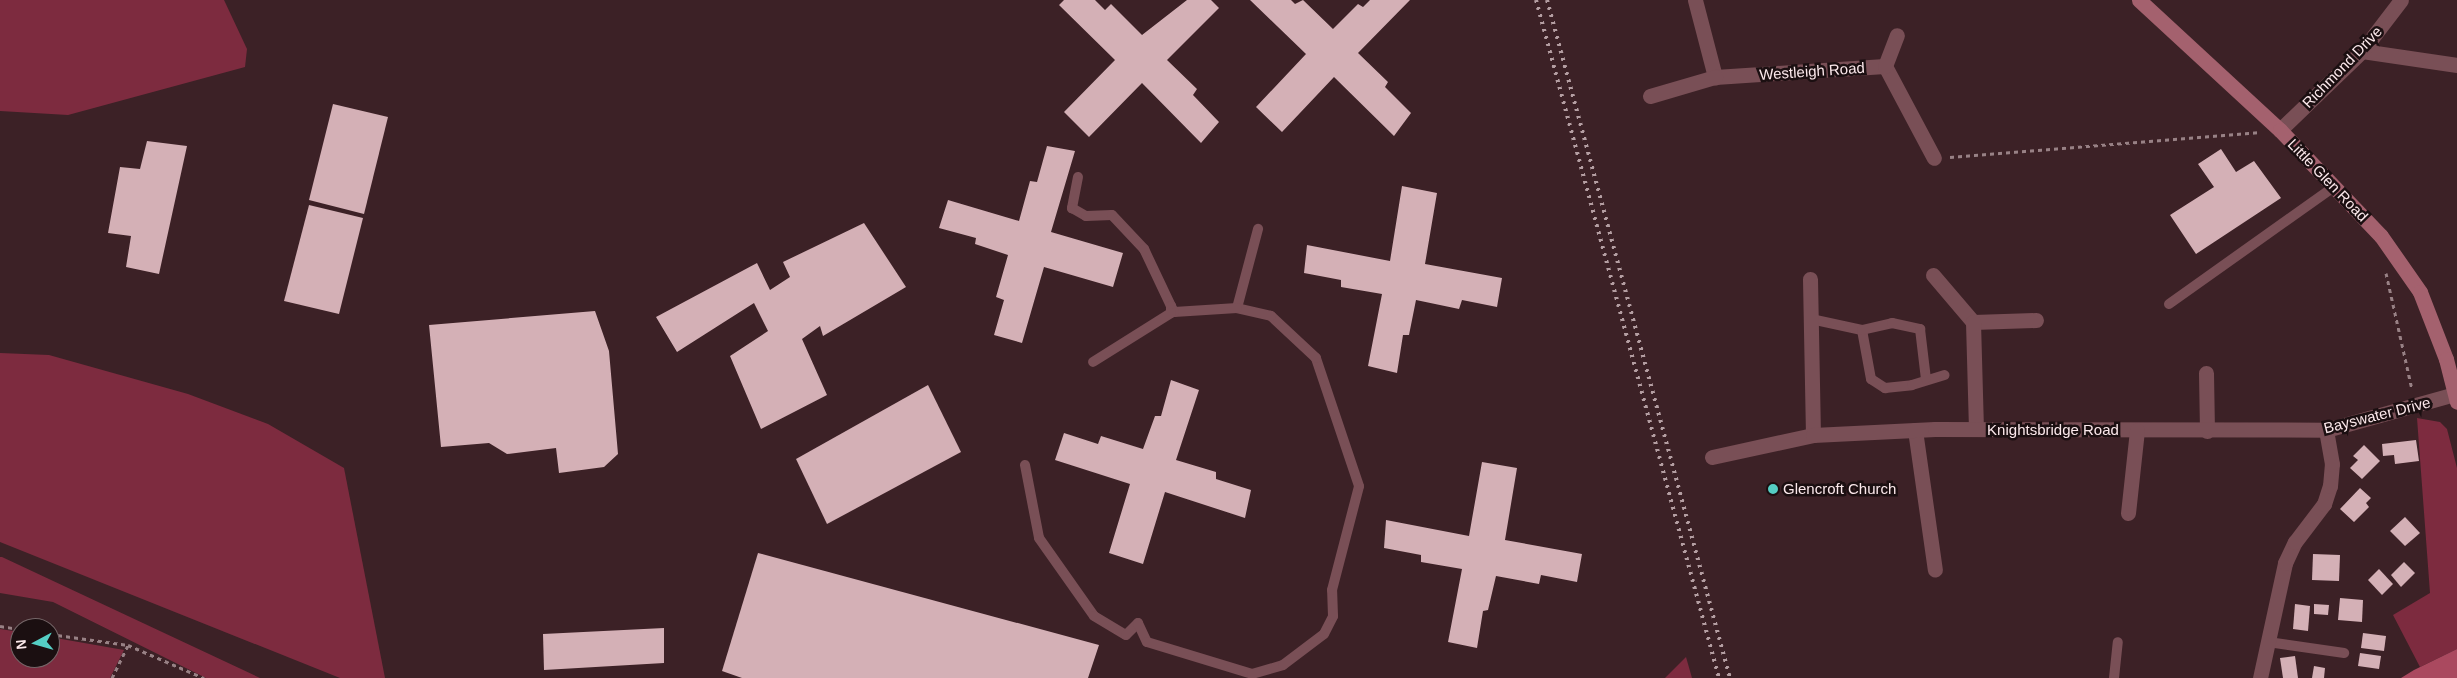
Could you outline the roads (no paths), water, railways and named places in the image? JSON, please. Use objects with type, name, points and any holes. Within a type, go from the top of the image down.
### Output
[{"type":"main road","name":"Little Glen Road","points":[[2138,0],[2280,130],[2382,236],[2420,292],[2438,334],[2456,398]]},
{"type":"street","points":[[1695,0],[1715,77]]},
{"type":"street","name":"Richmond Drive","points":[[2280,130],[2362,51],[2401,0]]},
{"type":"street","points":[[1885,66],[1896,35]]},
{"type":"street","points":[[2362,51],[2457,65]]},
{"type":"street","name":"Westleigh Road","points":[[1650,96],[1715,77],[1885,66],[1934,158]]},
{"type":"street","points":[[1933,275],[1973,322],[2036,320]]},
{"type":"street","points":[[1810,279],[1813,435]]},
{"type":"street","name":"Knightsbridge Road","points":[[1973,322],[1976,429]]},
{"type":"street","points":[[2206,373],[2207,431]]},
{"type":"street","name":"Bayswater Drive","points":[[2137,430],[2326,430],[2456,398]]},
{"type":"street","name":"Knightsbridge Road","points":[[1712,457],[1813,435],[1976,429],[2137,430],[2128,513]]},
{"type":"street","points":[[1915,430],[1935,570]]},
{"type":"street","points":[[2260,678],[2285,563],[2295,542],[2324,504],[2330,486],[2332,464],[2326,430]]},
{"type":"lane","points":[[1025,465],[1039,538],[1094,616],[1126,635],[1138,623],[1148,642],[1252,674],[1283,665],[1324,634],[1333,616],[1332,590],[1358,486],[1316,358],[1271,316],[1237,308],[1174,312],[1144,249],[1112,215],[1086,216],[1072,208],[1078,177]]},
{"type":"lane","points":[[2169,304],[2335,186]]},
{"type":"lane","points":[[1237,308],[1258,229]]},
{"type":"lane","points":[[1093,362],[1171,313],[1171,306]]},
{"type":"lane","points":[[1811,319],[1862,330],[1892,323],[1920,329],[1926,378]]},
{"type":"lane","points":[[1862,330],[1871,379],[1885,388],[1912,385],[1926,378],[1944,375]]},
{"type":"lane","points":[[2114,678],[2118,642]]},
{"type":"lane","points":[[2268,642],[2344,653]]},
{"type":"railway","points":[[1536,0],[1719,678]]},
{"type":"railway","points":[[1547,0],[1730,678]]},
{"type":"place","name":"Glencroft Church","points":[[1773,489]]}]
